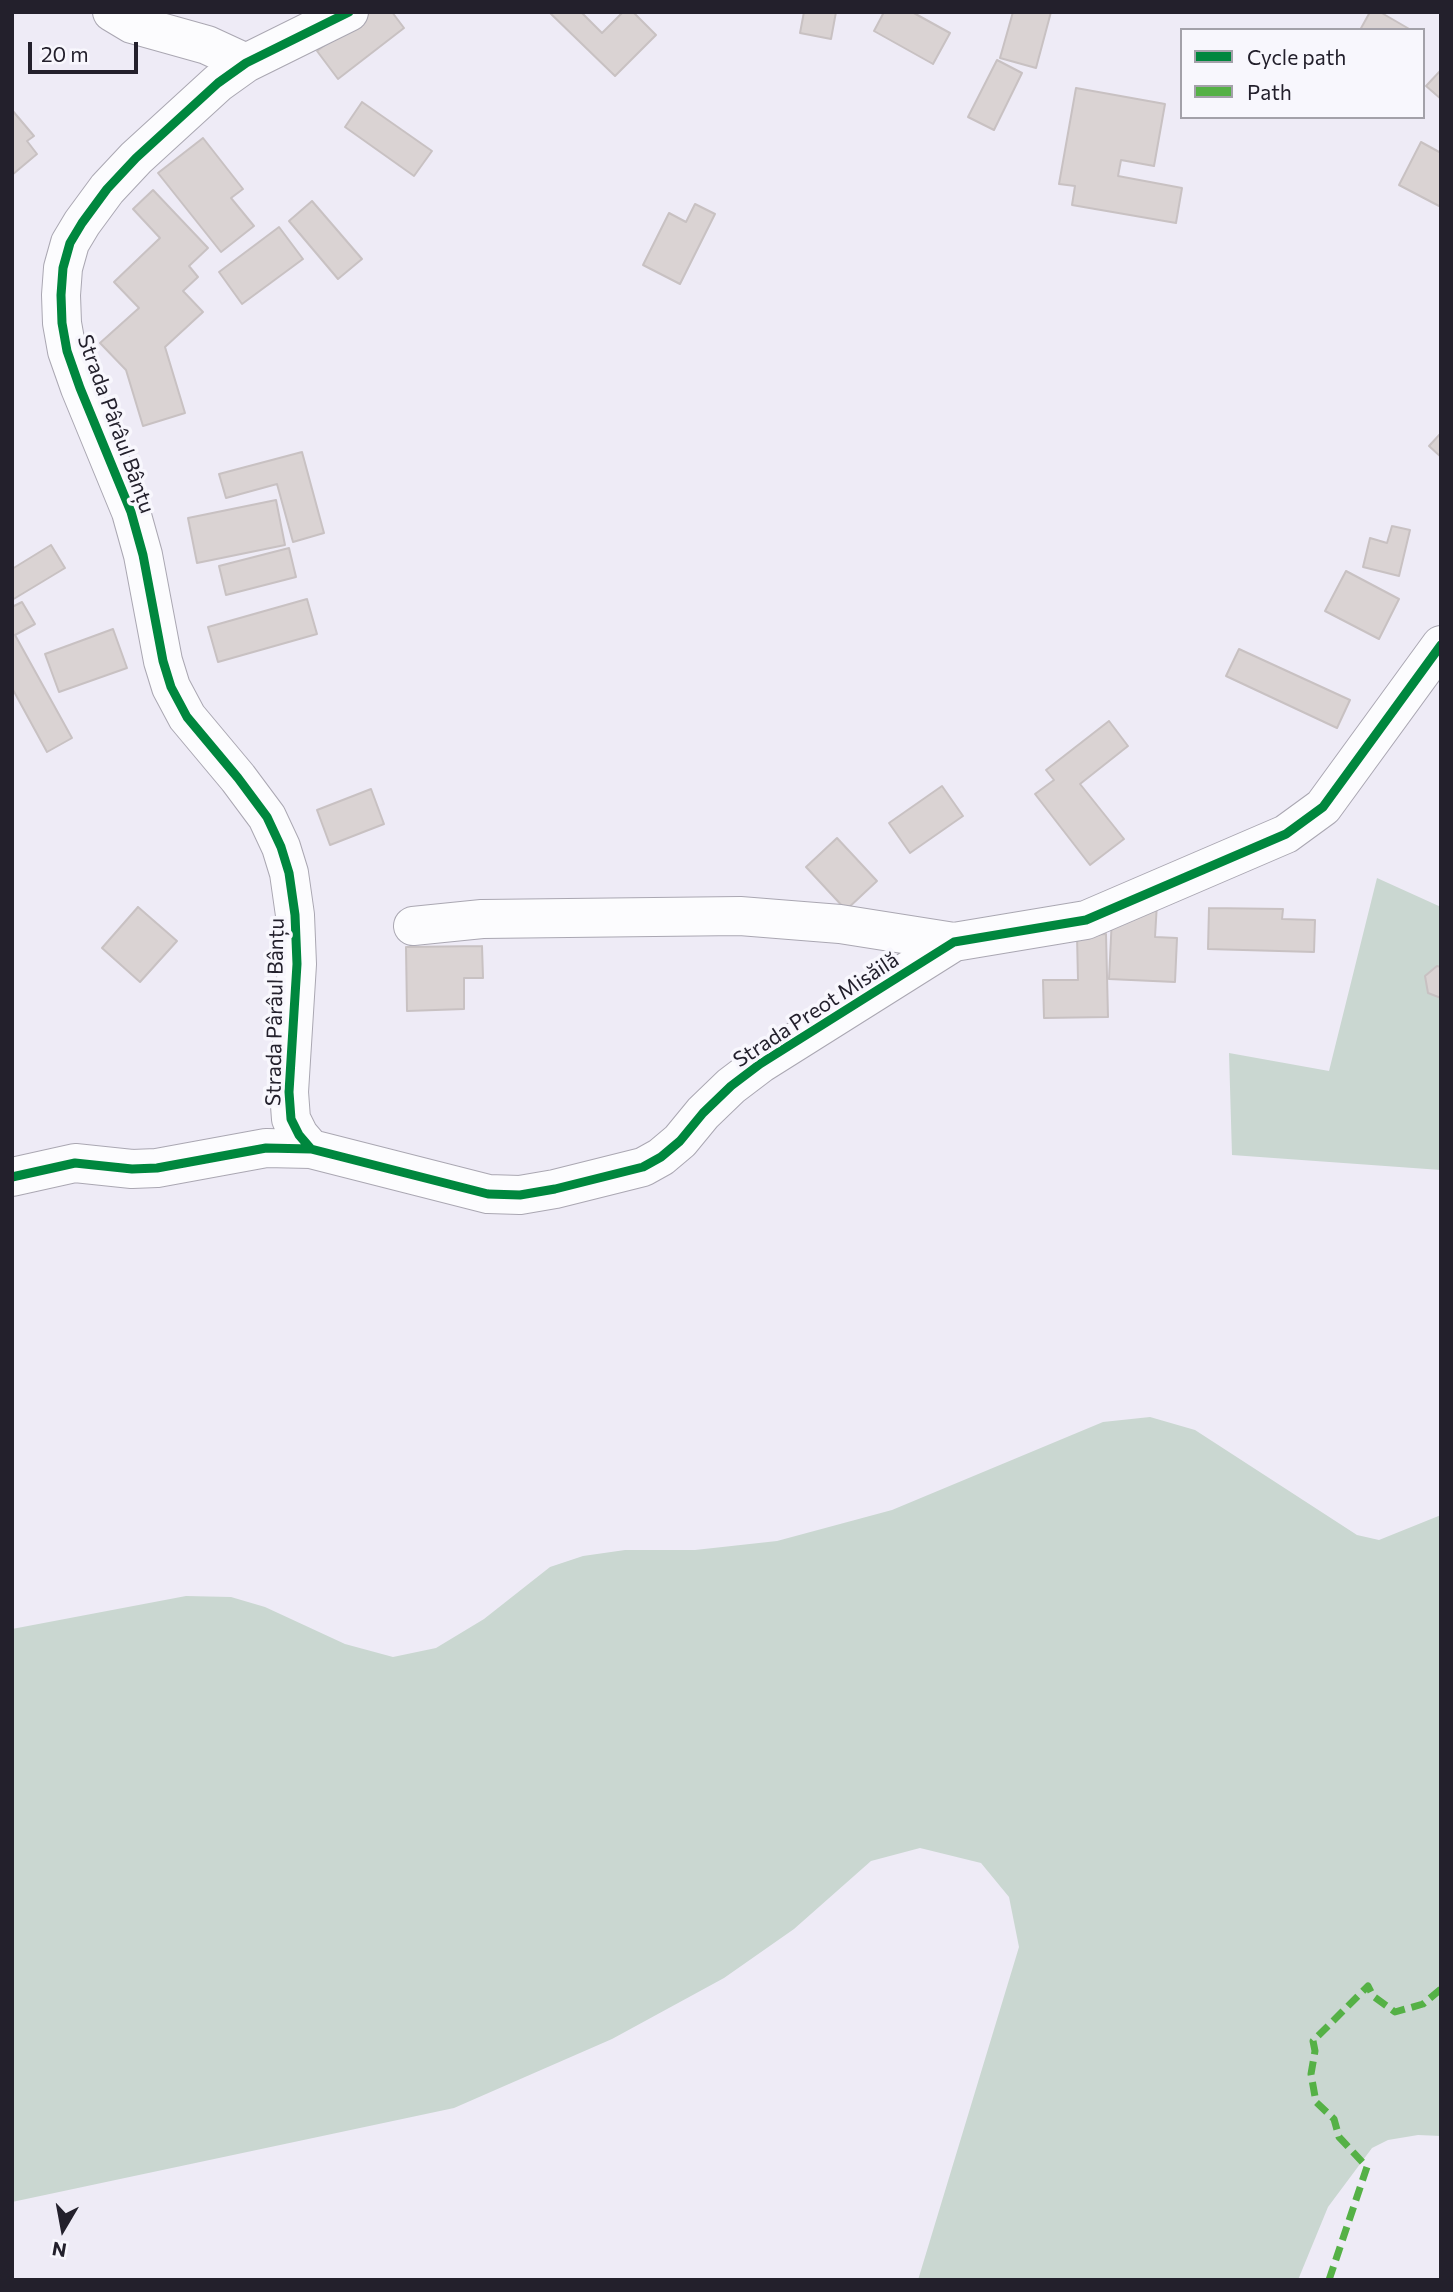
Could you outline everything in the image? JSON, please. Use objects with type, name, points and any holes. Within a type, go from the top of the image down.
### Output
[{"type":"street","points":[[112,12],[132,24],[207,45],[246,63]]},
{"type":"street","name":"Strada Pârâul Bânțu","points":[[311,1149],[299,1135],[291,1119],[289,1092],[297,964],[295,915],[289,873],[267,817],[187,717],[171,687],[163,661],[143,555],[131,512],[79,388],[61,323],[63,268],[71,243],[82,223],[107,190],[136,158],[218,83],[246,63],[349,12]]},
{"type":"street","name":"Strada Preot Misăilă","points":[[12,1177],[75,1163],[157,1168],[266,1148],[311,1149],[488,1194],[520,1195],[643,1167],[661,1157],[680,1141],[722,1095],[760,1064],[954,942],[1086,920],[1286,834],[1323,807],[1441,645]]},
{"type":"street","points":[[413,926],[482,919],[740,916],[840,924],[954,942]]},
{"type":"shaded area","points":[[1377,878],[1441,907],[1441,1170],[1232,1155],[1229,1053],[1329,1071]]},
{"type":"shaded area","points":[[1150,1417],[1195,1430],[1357,1535],[1379,1540],[1441,1515],[1441,2136],[1418,2135],[1388,2140],[1372,2148],[1328,2207],[1298,2280],[918,2280],[1019,1947],[1009,1897],[981,1863],[920,1848],[871,1861],[794,1929],[724,1978],[612,2039],[454,2108],[12,2202],[12,1629],[186,1596],[231,1597],[265,1607],[345,1644],[393,1657],[436,1648],[484,1619],[550,1567],[583,1556],[625,1550],[695,1550],[777,1541],[892,1510],[1103,1422]]},
{"type":"building","points":[[369,12],[392,12],[404,28],[338,79],[317,51]]},
{"type":"building","points":[[549,12],[581,12],[602,33],[623,12],[633,12],[656,35],[615,76]]},
{"type":"building","points":[[804,12],[836,12],[831,39],[800,33]]},
{"type":"building","points":[[884,12],[912,12],[950,33],[933,64],[874,31]]},
{"type":"building","points":[[1013,12],[1051,12],[1036,68],[1000,58]]},
{"type":"building","points":[[1370,12],[1380,12],[1408,28],[1361,28]]},
{"type":"building","points":[[997,60],[1022,73],[994,130],[968,117]]},
{"type":"building","points":[[1441,70],[1441,99],[1426,86]]},
{"type":"building","points":[[1076,88],[1165,104],[1154,166],[1121,160],[1118,176],[1182,188],[1176,223],[1072,205],[1075,186],[1059,184]]},
{"type":"building","points":[[362,102],[432,151],[414,176],[345,127]]},
{"type":"building","points":[[12,110],[34,136],[27,141],[37,154],[12,175]]},
{"type":"building","points":[[203,138],[243,189],[231,198],[254,226],[221,252],[158,173]]},
{"type":"building","points":[[1421,142],[1441,153],[1441,207],[1399,185]]},
{"type":"building","points":[[153,190],[208,248],[189,266],[198,277],[183,291],[203,312],[165,347],[185,413],[143,426],[126,370],[100,343],[139,308],[114,282],[160,238],[133,209]]},
{"type":"building","points":[[312,201],[362,259],[338,279],[289,221]]},
{"type":"building","points":[[695,204],[715,214],[680,284],[643,265],[669,213],[686,222]]},
{"type":"building","points":[[279,227],[303,259],[242,304],[219,272]]},
{"type":"building","points":[[1441,433],[1441,457],[1429,446]]},
{"type":"building","points":[[302,452],[324,533],[293,542],[277,484],[226,498],[219,474]]},
{"type":"building","points":[[276,500],[285,545],[197,563],[188,518]]},
{"type":"building","points":[[1392,526],[1410,530],[1399,576],[1363,567],[1370,538],[1387,543]]},
{"type":"building","points":[[51,545],[65,568],[12,600],[12,569]]},
{"type":"building","points":[[289,548],[296,577],[226,595],[219,566]]},
{"type":"building","points":[[1346,571],[1399,599],[1379,639],[1325,611]]},
{"type":"building","points":[[307,599],[317,634],[218,662],[208,627]]},
{"type":"building","points":[[22,602],[35,624],[15,635],[72,738],[47,752],[12,688],[12,607]]},
{"type":"building","points":[[113,629],[127,668],[59,692],[45,654]]},
{"type":"building","points":[[1239,649],[1350,700],[1337,728],[1226,676]]},
{"type":"building","points":[[1109,721],[1128,746],[1080,784],[1124,839],[1090,865],[1035,794],[1054,780],[1046,770]]},
{"type":"building","points":[[942,786],[963,816],[910,853],[889,823]]},
{"type":"building","points":[[371,789],[384,824],[330,845],[317,810]]},
{"type":"building","points":[[837,838],[877,881],[846,910],[806,867]]},
{"type":"building","points":[[1157,903],[1155,937],[1177,938],[1175,982],[1109,979],[1112,917]]},
{"type":"building","points":[[138,907],[177,941],[140,982],[102,948]]},
{"type":"building","points":[[1209,908],[1283,909],[1282,919],[1315,920],[1314,952],[1208,949]]},
{"type":"building","points":[[1106,934],[1108,1017],[1044,1018],[1043,980],[1078,980],[1077,935]]},
{"type":"building","points":[[482,946],[483,978],[464,978],[464,1009],[407,1011],[406,947]]},
{"type":"building","points":[[1437,966],[1441,967],[1441,998],[1428,993],[1425,976]]},
{"type":"marked path","points":[[1329,2280],[1367,2167],[1339,2137],[1334,2119],[1316,2102],[1311,2074],[1315,2051],[1313,2041],[1368,1986],[1373,1996],[1395,2012],[1423,2004],[1441,1989]]},
{"type":"cycle path","points":[[311,1149],[299,1135],[291,1119],[289,1092],[297,964],[295,915],[289,873],[267,817],[187,717],[171,687],[163,661],[143,555],[131,512],[67,351],[61,295],[63,268],[70,243],[107,189],[136,158],[218,83],[246,63],[349,12]]},
{"type":"cycle path","points":[[12,1177],[75,1163],[132,1169],[157,1168],[266,1148],[311,1149],[488,1194],[520,1195],[643,1167],[661,1157],[680,1141],[703,1113],[731,1086],[760,1064],[954,942],[1086,920],[1286,834],[1323,807],[1441,645]]}]
